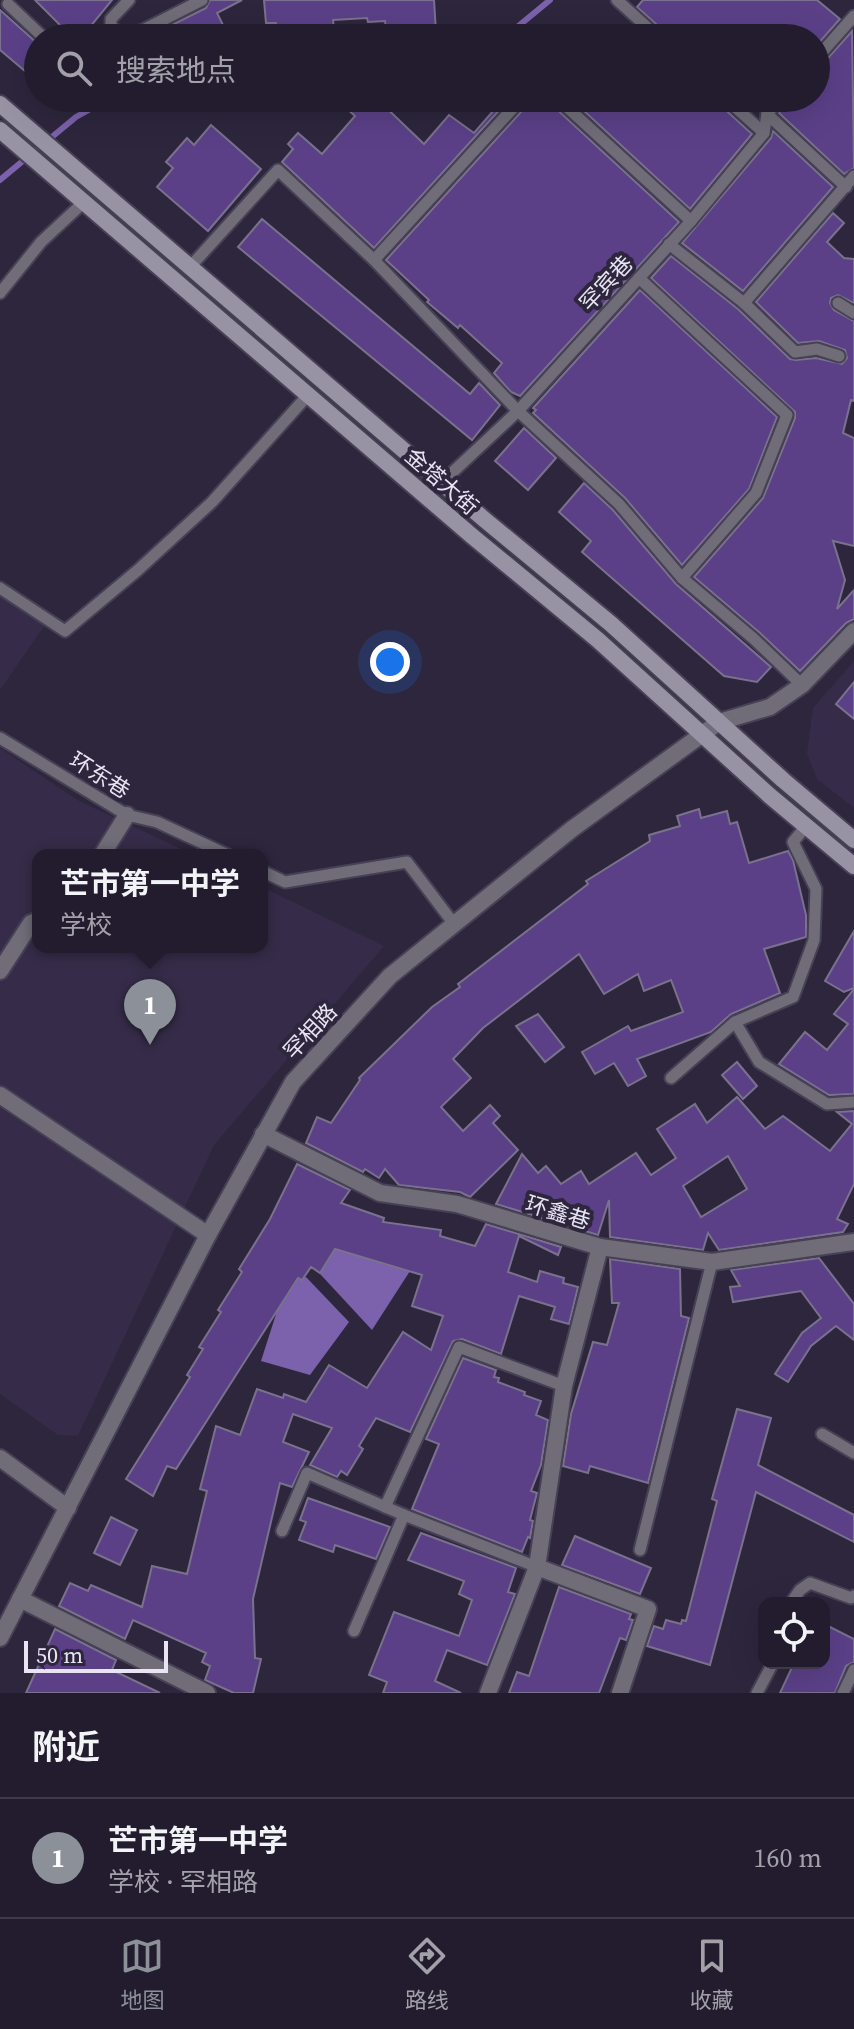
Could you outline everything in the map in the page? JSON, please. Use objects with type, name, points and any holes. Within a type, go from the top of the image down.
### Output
[{"type":"main road","name":"金塔大街","points":[[0,104],[441,483],[611,624],[854,840]]},
{"type":"main road","name":"金塔大街","points":[[1,131],[472,536],[598,640],[854,866]]},
{"type":"street","name":"罕相路","points":[[0,1638],[208,1235],[293,1082],[390,976],[572,829],[719,722],[770,707],[802,685],[854,631]]},
{"type":"street","points":[[106,849],[127,815]]},
{"type":"street","points":[[0,971],[32,923]]},
{"type":"street","points":[[0,1095],[208,1235]]},
{"type":"street","name":"环鑫巷","points":[[263,1134],[380,1193],[457,1204],[600,1247],[712,1262],[854,1242]]},
{"type":"street","points":[[488,1693],[537,1567],[564,1386],[600,1247]]},
{"type":"street","points":[[0,1458],[68,1508]]},
{"type":"street","points":[[537,1567],[648,1609],[620,1693]]},
{"type":"street","points":[[20,1599],[207,1693]]},
{"type":"lane","points":[[113,24],[111,19],[129,0]]},
{"type":"lane","points":[[155,24],[202,0]]},
{"type":"lane","points":[[617,0],[644,24]]},
{"type":"lane","points":[[8,4],[29,24]]},
{"type":"lane","points":[[830,43],[854,16]]},
{"type":"lane","points":[[374,260],[510,112]]},
{"type":"lane","points":[[572,112],[691,221]]},
{"type":"lane","points":[[741,112],[764,133]]},
{"type":"lane","points":[[764,133],[767,114]]},
{"type":"lane","points":[[767,114],[846,187]]},
{"type":"lane","name":"罕宾巷","points":[[441,483],[518,411],[691,221],[764,133]]},
{"type":"lane","points":[[190,267],[278,170],[374,260],[518,411],[619,504],[682,578],[802,685]]},
{"type":"lane","points":[[744,303],[854,176]]},
{"type":"lane","points":[[0,293],[41,242],[84,202]]},
{"type":"lane","points":[[669,244],[744,303],[795,352],[817,349],[839,356]]},
{"type":"lane","points":[[639,278],[787,415],[756,493],[682,578]]},
{"type":"lane","points":[[838,303],[854,313]]},
{"type":"lane","points":[[0,588],[65,631],[212,502],[308,395]]},
{"type":"lane","name":"环东巷","points":[[0,738],[127,815],[157,822],[215,849]]},
{"type":"lane","points":[[671,1078],[735,1022],[793,997],[814,940],[816,889],[793,842],[806,826]]},
{"type":"lane","points":[[268,874],[285,882],[407,862],[454,924]]},
{"type":"lane","points":[[735,1022],[759,1062],[827,1104],[854,1102]]},
{"type":"lane","points":[[640,1550],[712,1262]]},
{"type":"lane","points":[[385,1507],[459,1347],[564,1386]]},
{"type":"lane","points":[[822,1434],[854,1453]]},
{"type":"lane","points":[[282,1531],[307,1473],[537,1567]]},
{"type":"lane","points":[[354,1631],[404,1515]]},
{"type":"lane","points":[[795,1597],[810,1583],[851,1598],[854,1596]]},
{"type":"lane","points":[[757,1693],[770,1669]]},
{"type":"lane","points":[[843,1693],[854,1670]]},
{"type":"shaded area","points":[[0,590],[49,619],[0,690]]},
{"type":"shaded area","points":[[854,661],[854,808],[817,779],[807,753],[813,708]]},
{"type":"shaded area","points":[[0,748],[79,801],[181,849],[32,849],[32,953],[268,953],[268,890],[384,946],[214,1145],[78,1436],[58,1435],[0,1394]]},
{"type":"shaded area","points":[[331,1240],[419,1257],[372,1330],[309,1262]]},
{"type":"shaded area","points":[[306,1277],[349,1322],[310,1375],[261,1361],[286,1283]]},
{"type":"building","points":[[35,0],[112,0],[92,24],[59,24]]},
{"type":"building","points":[[210,0],[242,0],[217,13],[222,24],[174,24],[206,8]]},
{"type":"building","points":[[264,0],[434,0],[436,24],[385,24],[385,21],[368,22],[367,18],[333,20],[333,24],[266,23]]},
{"type":"building","points":[[643,0],[817,0],[840,19],[830,30],[830,24],[656,24],[637,7]]},
{"type":"building","points":[[0,10],[24,31],[24,70],[0,50]]},
{"type":"building","points":[[852,31],[854,168],[844,174],[779,113],[830,112],[830,56]]},
{"type":"building","points":[[351,112],[391,112],[424,144],[449,115],[474,133],[492,112],[498,112],[374,248],[282,162],[293,149],[288,144],[298,133],[322,154],[355,116]]},
{"type":"building","points":[[521,112],[560,112],[679,222],[520,396],[511,392],[494,373],[502,363],[460,325],[458,328],[427,302],[429,300],[386,260]]},
{"type":"building","points":[[585,112],[728,112],[752,134],[690,209]]},
{"type":"building","points":[[211,125],[261,169],[208,231],[157,187],[173,168],[166,162],[187,138],[194,145]]},
{"type":"building","points":[[773,131],[833,187],[743,291],[682,243],[771,138]]},
{"type":"building","points":[[833,213],[844,223],[827,242],[844,258],[854,259],[854,303],[838,295],[831,298],[830,303],[834,310],[854,321],[854,401],[851,400],[843,433],[854,438],[854,546],[833,541],[845,580],[837,609],[854,590],[854,619],[846,623],[800,671],[694,577],[763,498],[795,412],[651,278],[671,256],[738,309],[790,359],[816,358],[842,364],[847,358],[845,350],[819,341],[798,343],[756,302]]},
{"type":"building","points":[[262,219],[470,394],[479,383],[500,405],[472,440],[238,247]]},
{"type":"building","points":[[640,290],[777,417],[749,489],[682,565],[625,498],[533,413],[536,410],[533,408]]},
{"type":"building","points":[[524,428],[556,458],[528,490],[495,461]]},
{"type":"building","points":[[584,483],[613,510],[676,584],[771,667],[757,682],[724,676],[582,552],[591,541],[559,512]]},
{"type":"building","points":[[854,682],[854,719],[836,704]]},
{"type":"building","points":[[699,809],[701,818],[727,811],[730,824],[737,822],[749,863],[788,851],[793,860],[806,915],[806,937],[764,949],[780,993],[731,1014],[711,1032],[637,1059],[646,1076],[628,1086],[614,1063],[595,1074],[582,1052],[628,1026],[631,1031],[683,1012],[671,980],[644,991],[638,974],[604,994],[579,954],[483,1028],[453,1059],[471,1078],[441,1107],[463,1131],[490,1105],[500,1116],[493,1123],[518,1150],[470,1197],[460,1192],[399,1185],[385,1169],[379,1178],[306,1143],[317,1117],[331,1123],[359,1078],[432,1007],[460,987],[458,984],[588,884],[586,881],[650,841],[649,835],[680,826],[677,816]]},
{"type":"building","points":[[854,931],[854,988],[844,992],[825,981]]},
{"type":"building","points":[[854,989],[854,1094],[829,1095],[779,1064],[805,1032],[827,1050],[848,1024],[834,1014]]},
{"type":"building","points":[[538,1014],[564,1047],[545,1062],[516,1026]]},
{"type":"building","points":[[737,1062],[757,1086],[743,1099],[722,1075]]},
{"type":"building","points":[[737,1097],[765,1129],[783,1116],[830,1151],[852,1124],[837,1112],[854,1111],[854,1184],[837,1219],[848,1224],[843,1232],[719,1250],[708,1233],[703,1250],[610,1237],[609,1200],[598,1235],[496,1204],[522,1154],[538,1173],[546,1166],[561,1184],[581,1171],[589,1184],[636,1153],[651,1175],[676,1158],[657,1129],[695,1104],[707,1123]],"holes":[[[728,1156],[747,1189],[701,1217],[683,1186]]]},
{"type":"building","points":[[297,1164],[350,1190],[341,1203],[384,1218],[383,1222],[441,1230],[440,1236],[475,1246],[486,1224],[561,1247],[558,1255],[519,1236],[508,1272],[537,1282],[540,1271],[564,1278],[563,1283],[578,1287],[569,1324],[551,1319],[555,1307],[519,1296],[501,1354],[462,1339],[453,1341],[410,1432],[376,1418],[359,1446],[363,1449],[347,1475],[341,1471],[337,1477],[310,1465],[332,1428],[293,1414],[283,1442],[309,1452],[292,1487],[280,1483],[253,1599],[255,1658],[261,1659],[253,1693],[234,1693],[205,1680],[210,1666],[202,1662],[206,1653],[133,1620],[125,1639],[59,1606],[70,1583],[88,1591],[91,1585],[142,1607],[152,1566],[187,1574],[207,1491],[200,1489],[216,1426],[240,1435],[257,1389],[306,1402],[329,1365],[367,1388],[403,1332],[431,1350],[443,1316],[412,1306],[422,1275],[335,1249],[320,1273],[311,1267],[302,1280],[298,1278],[176,1469],[167,1466],[153,1496],[126,1479],[190,1377],[187,1375],[203,1349],[199,1347],[221,1312],[218,1310],[242,1272],[239,1269],[270,1219]]},
{"type":"building","points":[[819,1258],[854,1304],[854,1340],[836,1326],[811,1346],[788,1382],[775,1374],[802,1333],[821,1318],[801,1291],[733,1302],[730,1287],[740,1286],[731,1270]]},
{"type":"building","points":[[610,1259],[680,1269],[681,1316],[689,1318],[648,1483],[590,1466],[588,1473],[563,1466],[571,1414],[593,1342],[607,1345],[619,1303],[612,1303]]},
{"type":"building","points":[[463,1358],[496,1370],[494,1377],[499,1378],[498,1382],[541,1401],[536,1415],[548,1420],[541,1465],[531,1491],[537,1493],[530,1520],[533,1521],[530,1538],[522,1552],[412,1509],[439,1444],[426,1439]]},
{"type":"building","points":[[737,1409],[771,1418],[758,1465],[854,1515],[854,1542],[756,1492],[710,1665],[647,1646],[654,1626],[663,1629],[666,1620],[681,1624],[682,1620],[686,1621],[717,1501],[712,1499]]},
{"type":"building","points":[[308,1498],[390,1527],[376,1559],[335,1545],[333,1552],[299,1540],[306,1522],[300,1520]]},
{"type":"building","points":[[111,1517],[137,1530],[120,1565],[94,1553]]},
{"type":"building","points":[[421,1533],[516,1568],[508,1592],[515,1594],[487,1665],[447,1650],[435,1681],[461,1693],[383,1693],[387,1682],[369,1675],[394,1612],[459,1636],[472,1600],[459,1594],[464,1581],[408,1560]]},
{"type":"building","points":[[575,1536],[651,1568],[640,1594],[562,1565]]},
{"type":"building","points":[[559,1587],[631,1614],[629,1619],[633,1620],[626,1640],[620,1638],[599,1693],[509,1693],[517,1672],[529,1676]]},
{"type":"building","points":[[830,1627],[854,1639],[854,1662],[846,1666],[835,1693],[780,1693],[791,1669],[830,1669]]},
{"type":"building","points":[[55,1629],[116,1660],[112,1670],[160,1693],[26,1693]]},
{"type":"waterway","points":[[521,24],[550,0]]},
{"type":"waterway","points":[[0,180],[85,112]]},
{"type":"place","name":"芒市第一中学","points":[[150,1045]]}]
